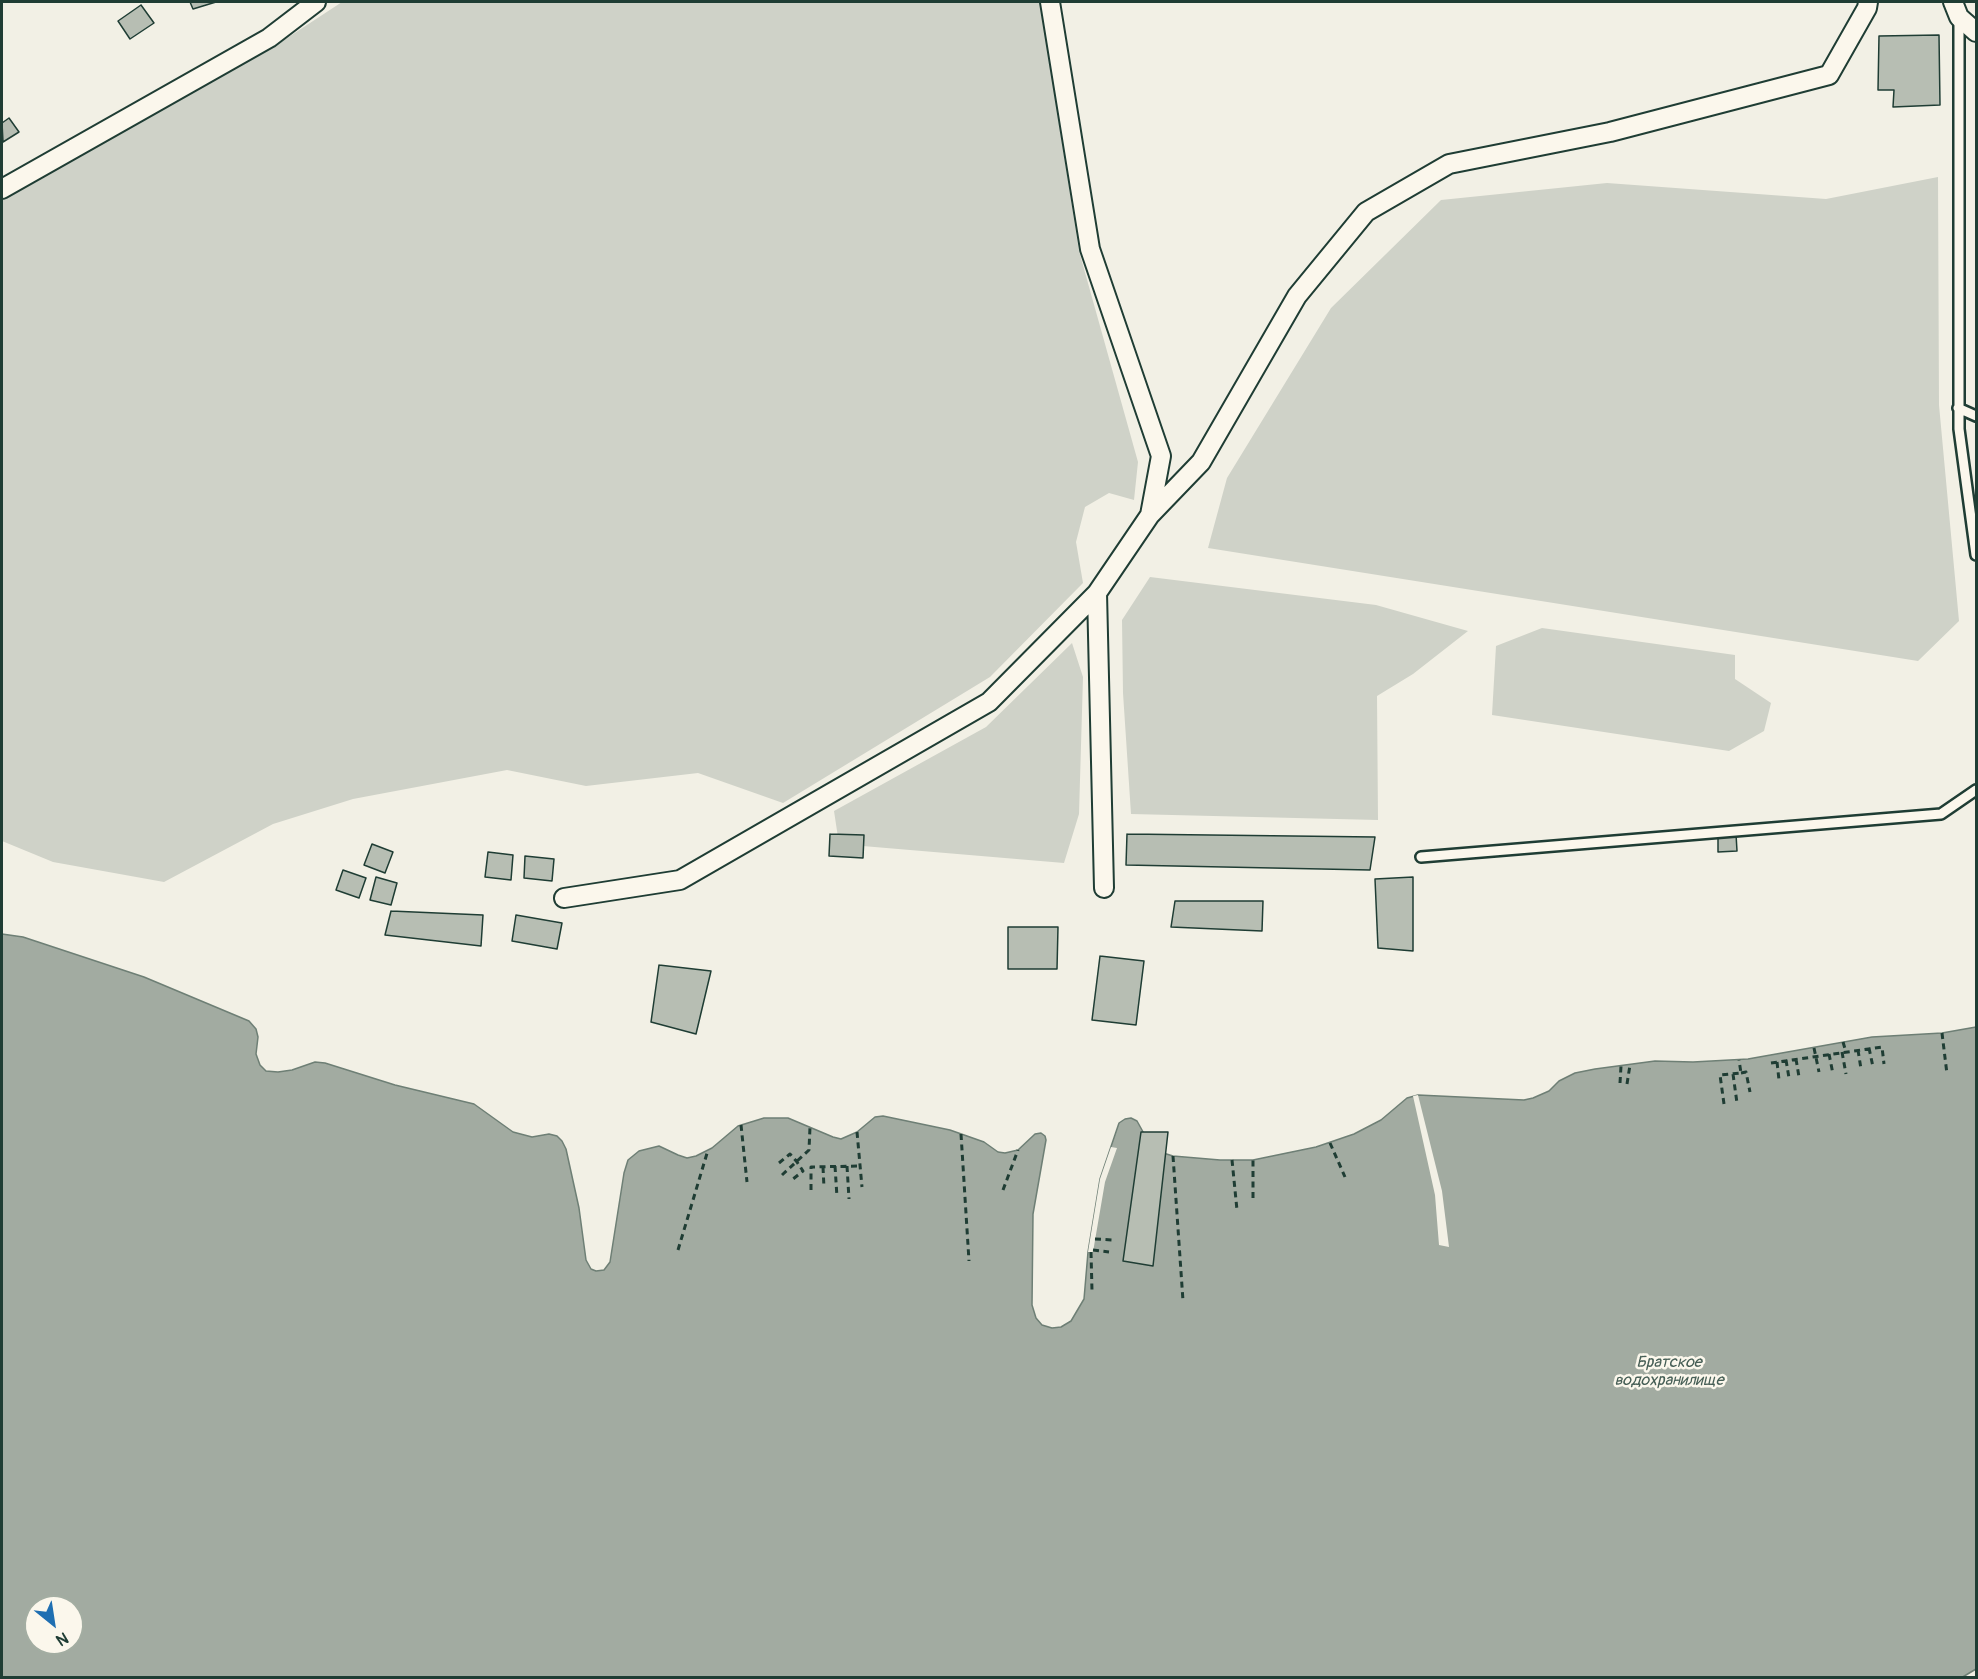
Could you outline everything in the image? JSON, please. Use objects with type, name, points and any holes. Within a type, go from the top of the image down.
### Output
[{"type":"street","points":[[2,189],[269,38],[316,2]]},
{"type":"street","points":[[1050,2],[1090,249],[1161,456],[1150,515]]},
{"type":"street","points":[[564,898],[680,880],[989,702],[1097,593],[1150,515],[1201,462],[1297,296],[1366,212],[1449,164],[1610,132],[1829,75],[1867,8],[1868,2]]},
{"type":"street","points":[[1956,9],[1977,32]]},
{"type":"street","points":[[1097,593],[1104,888]]},
{"type":"lane","points":[[1956,9],[1958,408],[1977,555]]},
{"type":"lane","points":[[1958,408],[1977,416]]},
{"type":"lane","points":[[1421,857],[1941,814],[1977,790]]},
{"type":"path","points":[[1942,1033],[1947,1074]]},
{"type":"path","points":[[1843,1042],[1846,1074]]},
{"type":"path","points":[[1771,1063],[1881,1047],[1884,1065]]},
{"type":"path","points":[[1814,1048],[1818,1072]]},
{"type":"path","points":[[1869,1048],[1873,1067]]},
{"type":"path","points":[[1858,1050],[1861,1069]]},
{"type":"path","points":[[1829,1054],[1833,1074]]},
{"type":"path","points":[[1797,1059],[1799,1077]]},
{"type":"path","points":[[1739,1060],[1741,1072]]},
{"type":"path","points":[[1786,1060],[1789,1078]]},
{"type":"path","points":[[1777,1062],[1779,1080]]},
{"type":"path","points":[[1627,1084],[1630,1065]]},
{"type":"path","points":[[1620,1083],[1621,1066]]},
{"type":"path","points":[[1724,1104],[1720,1075],[1746,1072],[1750,1092]]},
{"type":"path","points":[[1733,1074],[1737,1103]]},
{"type":"path","points":[[741,1125],[747,1182]]},
{"type":"path","points":[[782,1175],[808,1150],[810,1127]]},
{"type":"path","points":[[857,1132],[862,1186]]},
{"type":"path","points":[[961,1134],[969,1261]]},
{"type":"path","points":[[1330,1143],[1345,1177]]},
{"type":"path","points":[[678,1250],[708,1150]]},
{"type":"path","points":[[1003,1190],[1018,1150]]},
{"type":"path","points":[[779,1163],[790,1154],[803,1170],[793,1179]]},
{"type":"path","points":[[1173,1156],[1183,1301]]},
{"type":"path","points":[[1232,1160],[1237,1210]]},
{"type":"path","points":[[1253,1160],[1253,1198]]},
{"type":"path","points":[[835,1166],[837,1197]]},
{"type":"path","points":[[847,1166],[849,1199]]},
{"type":"path","points":[[811,1190],[811,1167],[860,1166]]},
{"type":"path","points":[[823,1167],[824,1188]]},
{"type":"path","points":[[1095,1239],[1112,1240]]},
{"type":"path","points":[[1092,1291],[1092,1251],[1109,1252]]},
{"type":"path","points":[[1085,1281],[1092,1281]]},
{"type":"shaded area","points":[[342,2],[1040,2],[1079,251],[1138,462],[1134,500],[1109,493],[1085,507],[1076,542],[1083,583],[990,677],[783,803],[698,773],[586,786],[507,770],[353,799],[273,824],[164,882],[53,862],[2,841],[2,200],[278,44]]},
{"type":"shaded area","points":[[1938,177],[1939,405],[1959,621],[1918,661],[1208,548],[1227,478],[1331,308],[1441,200],[1607,183],[1826,199]]},
{"type":"shaded area","points":[[1150,577],[1376,605],[1468,631],[1413,674],[1377,696],[1378,820],[1131,814],[1123,693],[1122,620]]},
{"type":"shaded area","points":[[1542,628],[1735,655],[1735,679],[1771,703],[1764,731],[1729,751],[1492,715],[1496,646]]},
{"type":"shaded area","points":[[1072,643],[1083,677],[1079,814],[1064,863],[839,844],[834,811],[986,727]]},
{"type":"water","name":"Братское водохранилище","points":[[2,934],[23,937],[144,977],[249,1021],[256,1029],[258,1037],[256,1054],[260,1065],[266,1071],[278,1072],[315,1062],[325,1063],[395,1085],[474,1104],[513,1132],[532,1137],[549,1134],[557,1136],[566,1149],[579,1208],[586,1260],[591,1269],[596,1271],[604,1270],[610,1262],[624,1173],[628,1160],[639,1151],[659,1146],[687,1158],[696,1156],[712,1148],[738,1126],[764,1118],[788,1118],[841,1139],[857,1132],[875,1117],[883,1116],[950,1130],[984,1142],[998,1152],[1005,1153],[1018,1150],[1035,1134],[1041,1133],[1046,1140],[1033,1214],[1032,1305],[1036,1318],[1042,1325],[1052,1328],[1061,1327],[1071,1321],[1084,1299],[1088,1252],[1100,1179],[1119,1123],[1125,1119],[1131,1118],[1137,1121],[1147,1139],[1160,1152],[1173,1156],[1253,1160],[1316,1147],[1354,1134],[1381,1120],[1407,1098],[1418,1095],[1524,1100],[1549,1091],[1559,1081],[1575,1073],[1595,1069],[1655,1061],[1693,1062],[1748,1059],[1872,1037],[1942,1033],[1976,1027],[1976,1669],[1961,1678],[2,1677]]},
{"type":"pier","points":[[1418,1095],[1442,1191],[1449,1247],[1439,1245],[1435,1195],[1413,1096]]},
{"type":"pier","points":[[1111,1147],[1117,1148],[1105,1182],[1093,1252],[1088,1252],[1100,1179]]},
{"type":"building","points":[[190,2],[216,2],[193,9]]},
{"type":"building","points":[[141,5],[154,23],[130,39],[118,21]]},
{"type":"building","points":[[1939,35],[1940,105],[1893,107],[1894,90],[1878,90],[1879,36]]},
{"type":"building","points":[[9,118],[19,132],[3,142],[2,123]]},
{"type":"building","points":[[830,834],[864,835],[863,858],[829,856]]},
{"type":"building","points":[[1127,834],[1375,837],[1370,870],[1126,865]]},
{"type":"building","points":[[1736,834],[1737,851],[1718,852],[1718,835]]},
{"type":"building","points":[[372,844],[393,852],[385,873],[364,865]]},
{"type":"building","points":[[488,852],[513,855],[511,880],[485,877]]},
{"type":"building","points":[[525,856],[554,859],[552,881],[524,878]]},
{"type":"building","points":[[343,870],[366,878],[359,898],[336,890]]},
{"type":"building","points":[[376,877],[397,883],[391,905],[370,900]]},
{"type":"building","points":[[1413,877],[1413,951],[1378,948],[1375,879]]},
{"type":"building","points":[[1175,901],[1263,901],[1262,931],[1171,927]]},
{"type":"building","points":[[391,911],[483,915],[481,946],[385,935]]},
{"type":"building","points":[[516,915],[562,923],[557,949],[512,941]]},
{"type":"building","points":[[1008,927],[1058,927],[1057,969],[1008,969]]},
{"type":"building","points":[[1100,956],[1144,961],[1136,1025],[1092,1020]]},
{"type":"building","points":[[659,965],[711,971],[696,1034],[651,1022]]},
{"type":"building","points":[[1141,1132],[1168,1132],[1153,1266],[1123,1261]]}]
